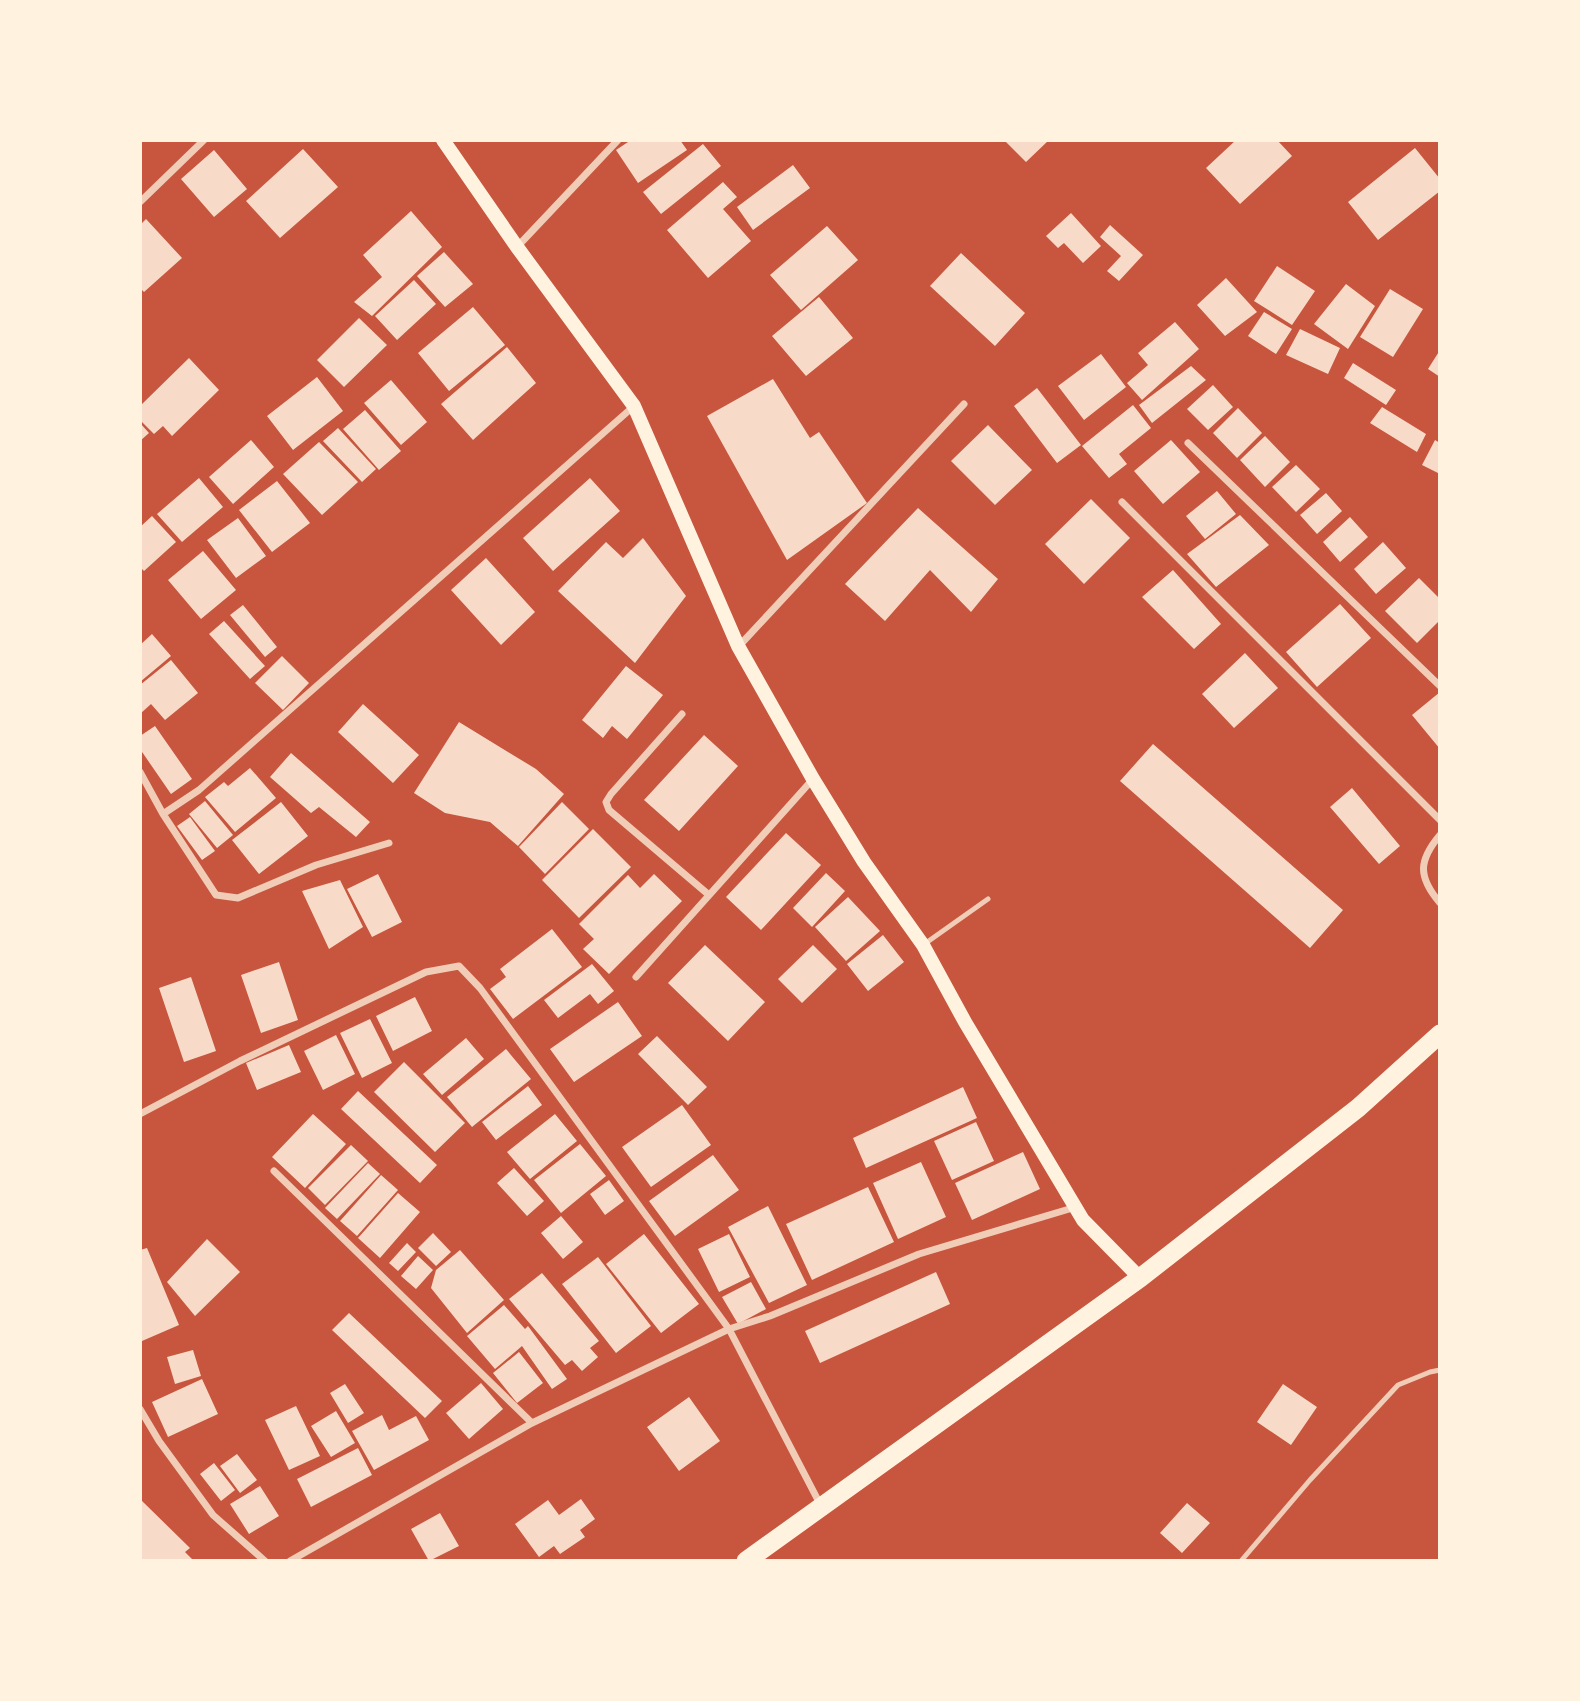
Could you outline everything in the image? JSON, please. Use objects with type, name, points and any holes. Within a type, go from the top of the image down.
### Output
[{"type":"highway","points":[[746,1561],[1140,1279],[1358,1108],[1440,1034]]},
{"type":"main road","points":[[443,140],[517,247],[634,406],[738,646],[813,779],[864,862],[923,945],[965,1023],[1083,1220],[1140,1279]]},
{"type":"street","points":[[140,202],[204,140]]},
{"type":"street","points":[[517,247],[618,140]]},
{"type":"street","points":[[738,646],[964,404]]},
{"type":"street","points":[[163,814],[199,790],[634,406]]},
{"type":"street","points":[[1188,443],[1440,687]]},
{"type":"street","points":[[1122,502],[1440,820]]},
{"type":"street","points":[[682,714],[606,802],[609,810],[709,895]]},
{"type":"street","points":[[140,772],[163,814],[216,895],[238,898],[316,865],[389,843]]},
{"type":"street","points":[[636,977],[813,779]]},
{"type":"street","points":[[1440,835],[1426,851],[1423,870],[1428,889],[1440,903]]},
{"type":"street","points":[[140,1114],[240,1061],[426,972],[459,966],[480,988],[729,1329],[822,1508]]},
{"type":"street","points":[[274,1171],[532,1423]]},
{"type":"street","points":[[290,1561],[532,1423],[729,1329],[770,1317],[919,1254],[1076,1207]]},
{"type":"street","points":[[140,1409],[159,1441],[213,1515],[265,1561]]},
{"type":"lane","points":[[923,945],[988,899]]},
{"type":"lane","points":[[1241,1561],[1310,1480],[1398,1385],[1430,1371],[1440,1370]]},
{"type":"building","points":[[631,140],[680,140],[687,150],[638,183],[616,150]]},
{"type":"building","points":[[1004,140],[1049,140],[1026,162]]},
{"type":"building","points":[[1236,140],[1277,140],[1292,156],[1240,204],[1206,168]]},
{"type":"building","points":[[703,144],[721,166],[661,214],[643,192]]},
{"type":"building","points":[[1415,148],[1440,179],[1440,191],[1378,240],[1348,202]]},
{"type":"building","points":[[303,149],[338,187],[280,238],[246,201]]},
{"type":"building","points":[[214,150],[247,189],[214,217],[181,179]]},
{"type":"building","points":[[793,165],[810,188],[753,230],[737,207]]},
{"type":"building","points":[[723,182],[737,197],[723,209],[751,241],[708,278],[667,230]]},
{"type":"building","points":[[411,211],[442,247],[372,316],[354,302],[382,277],[363,255]]},
{"type":"building","points":[[1071,213],[1101,246],[1083,263],[1064,243],[1058,248],[1046,236]]},
{"type":"building","points":[[146,219],[182,258],[144,292],[140,288],[140,225]]},
{"type":"building","points":[[1110,225],[1143,255],[1119,281],[1107,271],[1121,256],[1100,237]]},
{"type":"building","points":[[827,226],[858,260],[801,310],[770,275]]},
{"type":"building","points":[[444,252],[473,284],[445,307],[417,276]]},
{"type":"building","points":[[961,253],[1025,313],[995,346],[930,286]]},
{"type":"building","points":[[1277,266],[1315,291],[1292,325],[1254,301]]},
{"type":"building","points":[[1226,278],[1257,312],[1225,336],[1197,305]]},
{"type":"building","points":[[414,280],[436,304],[397,340],[375,316]]},
{"type":"building","points":[[1346,284],[1375,306],[1348,349],[1314,324]]},
{"type":"building","points":[[1390,289],[1423,309],[1393,357],[1360,337]]},
{"type":"building","points":[[819,297],[853,338],[806,376],[772,336]]},
{"type":"building","points":[[473,307],[505,345],[449,391],[418,353]]},
{"type":"building","points":[[1264,312],[1292,329],[1276,354],[1248,336]]},
{"type":"building","points":[[359,318],[387,345],[344,387],[317,360]]},
{"type":"building","points":[[1175,322],[1199,349],[1142,400],[1127,383],[1148,365],[1138,353]]},
{"type":"building","points":[[1300,329],[1340,348],[1328,374],[1286,355]]},
{"type":"building","points":[[507,347],[536,383],[473,440],[441,404]]},
{"type":"building","points":[[1440,350],[1440,377],[1428,369]]},
{"type":"building","points":[[1101,354],[1126,387],[1084,420],[1058,386]]},
{"type":"building","points":[[189,358],[219,390],[172,436],[163,426],[154,434],[140,420],[140,406]]},
{"type":"building","points":[[1353,363],[1396,390],[1386,405],[1344,378]]},
{"type":"building","points":[[1191,366],[1206,380],[1152,423],[1139,405]]},
{"type":"building","points":[[317,377],[343,411],[293,450],[267,416]]},
{"type":"building","points":[[773,379],[810,438],[819,432],[867,503],[787,560],[707,416]]},
{"type":"building","points":[[391,380],[427,422],[401,445],[364,403]]},
{"type":"building","points":[[1213,385],[1233,407],[1208,430],[1187,409]]},
{"type":"building","points":[[1037,388],[1081,445],[1057,463],[1014,406]]},
{"type":"building","points":[[1133,405],[1151,428],[1119,454],[1127,464],[1109,478],[1082,446]]},
{"type":"building","points":[[1382,407],[1426,434],[1417,452],[1370,423]]},
{"type":"building","points":[[1238,408],[1262,433],[1237,458],[1213,433]]},
{"type":"building","points":[[365,410],[401,451],[379,470],[343,429]]},
{"type":"building","points":[[140,423],[149,433],[140,441]]},
{"type":"building","points":[[988,425],[1032,470],[995,505],[951,461]]},
{"type":"building","points":[[338,428],[376,469],[362,482],[323,441]]},
{"type":"building","points":[[1265,436],[1290,462],[1265,487],[1240,460]]},
{"type":"building","points":[[251,440],[274,467],[233,504],[209,477]]},
{"type":"building","points":[[1171,440],[1200,472],[1163,504],[1134,471]]},
{"type":"building","points":[[1435,440],[1440,443],[1440,474],[1422,465]]},
{"type":"building","points":[[319,442],[358,482],[322,515],[283,474]]},
{"type":"building","points":[[1296,465],[1320,489],[1296,512],[1272,487]]},
{"type":"building","points":[[199,478],[223,507],[182,542],[157,514]]},
{"type":"building","points":[[590,478],[620,511],[553,571],[523,538]]},
{"type":"building","points":[[277,481],[310,523],[272,552],[239,510]]},
{"type":"building","points":[[1217,491],[1236,514],[1205,539],[1186,516]]},
{"type":"building","points":[[1326,493],[1342,511],[1317,534],[1300,515]]},
{"type":"building","points":[[1091,499],[1130,538],[1084,584],[1045,544]]},
{"type":"building","points":[[918,508],[998,579],[971,612],[930,570],[885,621],[845,584]]},
{"type":"building","points":[[1240,515],[1269,545],[1216,587],[1187,554]]},
{"type":"building","points":[[152,516],[176,542],[144,571],[140,567],[140,527]]},
{"type":"building","points":[[1350,517],[1368,537],[1340,562],[1323,542]]},
{"type":"building","points":[[238,518],[266,556],[236,578],[207,540]]},
{"type":"building","points":[[643,538],[686,596],[635,663],[558,591],[606,542],[623,558]]},
{"type":"building","points":[[1383,542],[1406,568],[1376,594],[1354,569]]},
{"type":"building","points":[[203,551],[236,590],[201,619],[168,580]]},
{"type":"building","points":[[486,558],[535,612],[501,645],[451,590]]},
{"type":"building","points":[[1173,570],[1221,624],[1194,649],[1142,597]]},
{"type":"building","points":[[1419,578],[1440,599],[1440,620],[1417,643],[1385,611]]},
{"type":"building","points":[[1340,604],[1371,638],[1317,687],[1286,652]]},
{"type":"building","points":[[243,605],[277,647],[265,657],[230,615]]},
{"type":"building","points":[[224,621],[265,666],[250,679],[209,634]]},
{"type":"building","points":[[152,634],[171,656],[140,682],[140,645]]},
{"type":"building","points":[[1245,653],[1278,688],[1234,728],[1202,694]]},
{"type":"building","points":[[282,656],[309,683],[283,710],[255,683]]},
{"type":"building","points":[[171,660],[198,693],[165,720],[151,704],[140,714],[140,685]]},
{"type":"building","points":[[626,666],[663,695],[627,739],[612,726],[603,738],[582,720]]},
{"type":"building","points":[[1440,692],[1440,749],[1412,715]]},
{"type":"building","points":[[363,704],[419,755],[393,783],[338,732]]},
{"type":"building","points":[[459,722],[536,769],[564,794],[518,846],[490,822],[445,813],[414,793]]},
{"type":"building","points":[[155,726],[192,779],[171,794],[140,749],[140,736]]},
{"type":"building","points":[[704,735],[738,766],[679,831],[644,800]]},
{"type":"building","points":[[1153,744],[1343,910],[1310,948],[1120,781]]},
{"type":"building","points":[[291,753],[370,822],[356,837],[319,807],[311,813],[270,777]]},
{"type":"building","points":[[250,768],[276,798],[235,832],[205,797],[224,782],[228,786]]},
{"type":"building","points":[[1352,788],[1400,846],[1379,864],[1330,807]]},
{"type":"building","points":[[205,801],[233,835],[217,848],[189,814]]},
{"type":"building","points":[[281,802],[308,836],[259,874],[232,840]]},
{"type":"building","points":[[562,802],[589,829],[545,874],[519,847]]},
{"type":"building","points":[[190,817],[215,851],[202,860],[177,826]]},
{"type":"building","points":[[593,829],[631,867],[579,918],[542,880]]},
{"type":"building","points":[[786,833],[821,865],[761,930],[726,897]]},
{"type":"building","points":[[826,873],[845,891],[812,927],[793,908]]},
{"type":"building","points":[[378,874],[402,922],[372,937],[347,889]]},
{"type":"building","points":[[654,874],[682,901],[609,974],[583,949],[594,939],[579,924],[628,875],[640,888]]},
{"type":"building","points":[[340,880],[363,927],[329,949],[302,891]]},
{"type":"building","points":[[848,897],[880,931],[846,961],[815,927]]},
{"type":"building","points":[[552,929],[582,967],[513,1019],[490,989],[506,977],[500,969]]},
{"type":"building","points":[[883,935],[904,962],[868,991],[847,964]]},
{"type":"building","points":[[705,945],[765,1002],[728,1041],[668,983]]},
{"type":"building","points":[[813,945],[837,969],[802,1003],[778,979]]},
{"type":"building","points":[[279,962],[298,1020],[261,1033],[241,975]]},
{"type":"building","points":[[592,964],[614,991],[598,1004],[590,994],[558,1018],[544,1000]]},
{"type":"building","points":[[191,977],[216,1051],[184,1062],[159,988]]},
{"type":"building","points":[[415,997],[432,1031],[393,1051],[376,1016]]},
{"type":"building","points":[[618,1002],[642,1036],[574,1082],[550,1049]]},
{"type":"building","points":[[370,1019],[392,1063],[362,1078],[340,1033]]},
{"type":"building","points":[[336,1035],[355,1074],[323,1090],[304,1051]]},
{"type":"building","points":[[657,1036],[707,1087],[688,1105],[638,1054]]},
{"type":"building","points":[[466,1038],[484,1059],[442,1095],[423,1074]]},
{"type":"building","points":[[289,1045],[301,1072],[257,1090],[246,1063]]},
{"type":"building","points":[[506,1049],[531,1079],[472,1127],[447,1097]]},
{"type":"building","points":[[404,1062],[465,1123],[435,1152],[374,1092]]},
{"type":"building","points":[[528,1086],[542,1105],[496,1140],[482,1122]]},
{"type":"building","points":[[963,1087],[977,1118],[866,1168],[853,1138]]},
{"type":"building","points":[[358,1091],[437,1165],[420,1183],[341,1109]]},
{"type":"building","points":[[682,1105],[711,1145],[651,1187],[622,1147]]},
{"type":"building","points":[[313,1114],[346,1144],[305,1188],[272,1157]]},
{"type":"building","points":[[555,1114],[577,1141],[530,1179],[507,1152]]},
{"type":"building","points":[[976,1122],[994,1161],[952,1180],[934,1141]]},
{"type":"building","points":[[580,1144],[606,1176],[561,1213],[534,1180]]},
{"type":"building","points":[[351,1145],[368,1161],[325,1205],[308,1188]]},
{"type":"building","points":[[1023,1152],[1040,1189],[972,1220],[955,1183]]},
{"type":"building","points":[[713,1155],[739,1190],[675,1236],[649,1201]]},
{"type":"building","points":[[921,1162],[946,1217],[898,1239],[873,1183]]},
{"type":"building","points":[[368,1163],[380,1174],[337,1219],[325,1208]]},
{"type":"building","points":[[514,1168],[544,1201],[527,1216],[497,1183]]},
{"type":"building","points":[[381,1175],[398,1190],[357,1236],[340,1221]]},
{"type":"building","points":[[609,1180],[624,1201],[605,1215],[590,1194]]},
{"type":"building","points":[[868,1187],[894,1242],[812,1280],[786,1224]]},
{"type":"building","points":[[398,1193],[420,1212],[380,1258],[358,1238]]},
{"type":"building","points":[[768,1206],[807,1285],[769,1303],[728,1227]]},
{"type":"building","points":[[561,1216],[583,1242],[563,1259],[541,1233]]},
{"type":"building","points":[[433,1233],[451,1252],[436,1266],[418,1248]]},
{"type":"building","points":[[644,1234],[699,1304],[661,1333],[606,1264]]},
{"type":"building","points":[[729,1234],[750,1277],[719,1292],[698,1249]]},
{"type":"building","points":[[207,1239],[240,1272],[195,1316],[167,1282]]},
{"type":"building","points":[[407,1243],[416,1252],[398,1271],[389,1263]]},
{"type":"building","points":[[147,1248],[179,1325],[142,1341],[140,1250]]},
{"type":"building","points":[[460,1250],[504,1300],[467,1333],[431,1288],[436,1270]]},
{"type":"building","points":[[418,1256],[433,1270],[416,1289],[401,1276]]},
{"type":"building","points":[[598,1257],[651,1326],[616,1353],[562,1284]]},
{"type":"building","points":[[936,1272],[950,1304],[820,1363],[805,1331]]},
{"type":"building","points":[[542,1273],[599,1341],[590,1348],[598,1357],[582,1371],[572,1360],[565,1365],[509,1299]]},
{"type":"building","points":[[751,1282],[766,1309],[738,1324],[722,1297]]},
{"type":"building","points":[[504,1305],[525,1329],[528,1326],[567,1379],[552,1389],[522,1346],[495,1369],[467,1336]]},
{"type":"building","points":[[349,1313],[442,1401],[425,1418],[332,1330]]},
{"type":"building","points":[[193,1350],[201,1376],[175,1384],[167,1357]]},
{"type":"building","points":[[519,1352],[543,1383],[517,1403],[493,1373]]},
{"type":"building","points":[[202,1379],[218,1414],[168,1437],[152,1402]]},
{"type":"building","points":[[481,1383],[503,1409],[469,1439],[446,1413]]},
{"type":"building","points":[[345,1384],[364,1413],[348,1423],[330,1393]]},
{"type":"building","points":[[1283,1384],[1317,1407],[1291,1445],[1257,1422]]},
{"type":"building","points":[[689,1397],[720,1441],[679,1471],[647,1427]]},
{"type":"building","points":[[296,1406],[320,1456],[289,1470],[265,1420]]},
{"type":"building","points":[[336,1411],[355,1443],[331,1457],[311,1426]]},
{"type":"building","points":[[382,1415],[389,1430],[416,1416],[429,1440],[374,1470],[352,1431]]},
{"type":"building","points":[[358,1448],[372,1475],[311,1507],[297,1479]]},
{"type":"building","points":[[237,1454],[257,1480],[240,1493],[220,1466]]},
{"type":"building","points":[[214,1463],[235,1490],[221,1501],[200,1474]]},
{"type":"building","points":[[260,1486],[279,1516],[249,1534],[230,1504]]},
{"type":"building","points":[[140,1499],[190,1548],[185,1552],[194,1561],[140,1561]]},
{"type":"building","points":[[581,1499],[595,1519],[580,1530],[585,1537],[560,1554],[554,1546],[539,1557],[515,1524],[548,1500],[559,1515]]},
{"type":"building","points":[[1187,1503],[1210,1523],[1182,1553],[1160,1533]]},
{"type":"building","points":[[440,1513],[459,1546],[429,1561],[411,1529]]}]
